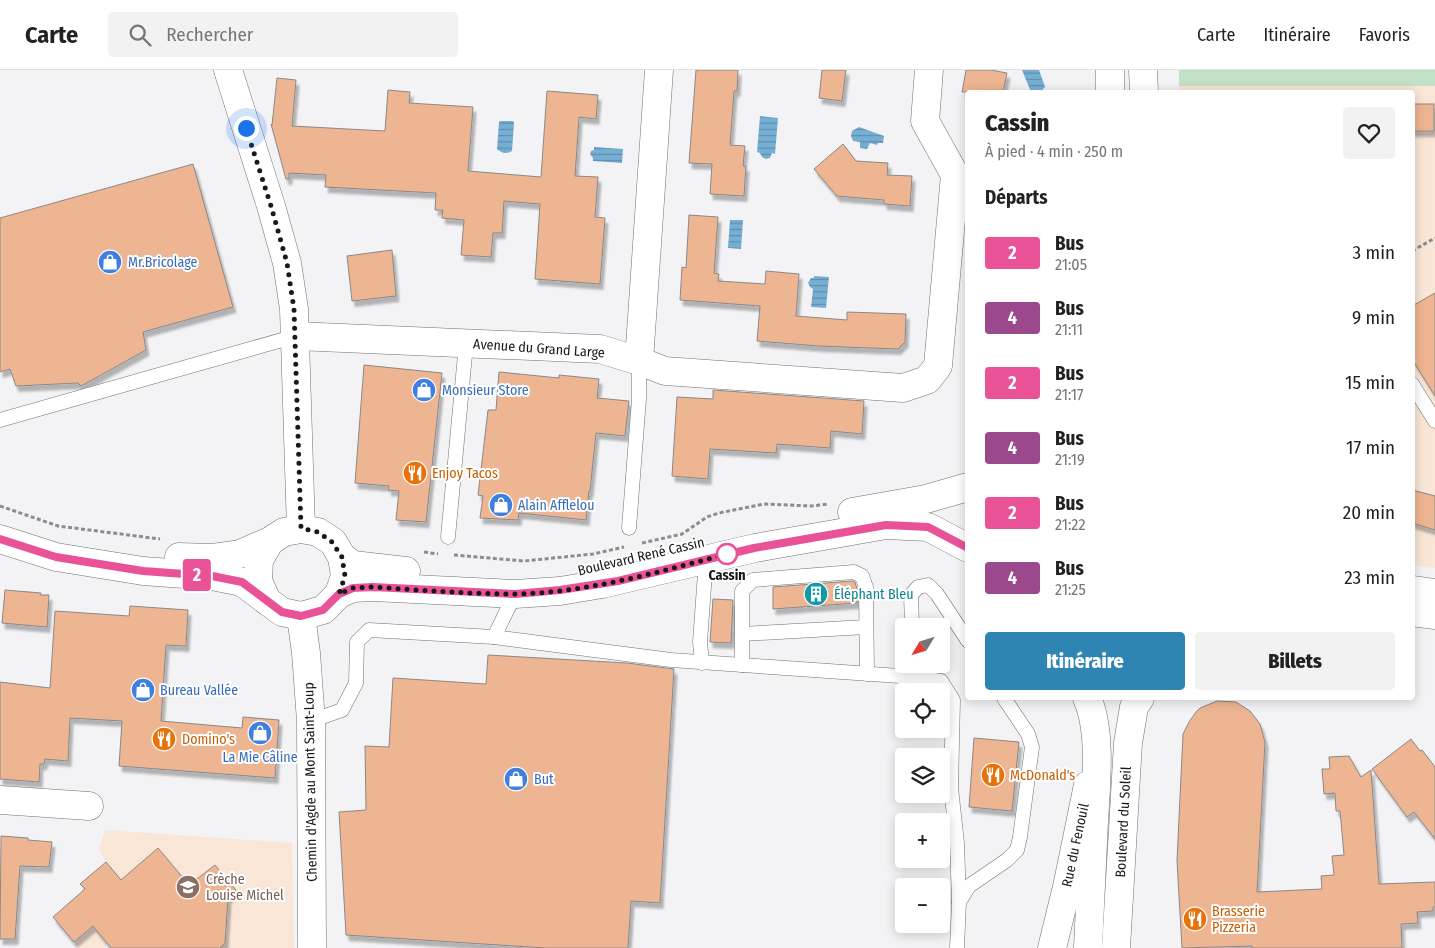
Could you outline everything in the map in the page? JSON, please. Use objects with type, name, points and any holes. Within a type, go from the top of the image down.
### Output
[{"type":"street","points":[[228,70],[287,263],[296,336],[301,528]]},
{"type":"street","points":[[639,361],[659,70]]},
{"type":"street","name":"Avenue du Grand Large","points":[[296,336],[600,349],[665,371],[903,388],[927,380],[938,366],[955,175],[925,121],[929,70]]},
{"type":"street","points":[[1110,70],[1110,90]]},
{"type":"street","points":[[1143,70],[1144,90]]},
{"type":"street","name":"Boulevard René Cassin","points":[[342,557],[353,566],[392,570],[512,576],[558,574],[599,568],[751,531],[926,499],[965,488]]},
{"type":"street","points":[[0,521],[60,542],[143,555],[212,558],[240,554],[270,541],[284,532],[301,528],[318,532],[332,542],[342,557],[345,576],[339,594],[323,610],[301,616],[282,612],[242,582],[212,576],[143,571],[56,557],[0,539]]},
{"type":"street","name":"Boulevard René Cassin","points":[[339,594],[353,588],[373,587],[515,594],[560,590],[602,584],[754,548],[886,525],[928,527],[965,546]]},
{"type":"street","points":[[267,601],[258,581],[259,560],[270,541]]},
{"type":"street","points":[[1415,590],[1435,593]]},
{"type":"street","points":[[1415,612],[1435,615]]},
{"type":"street","name":"Chemin d'Agde au Mont Saint-Loup","points":[[301,616],[306,653],[311,722],[312,948]]},
{"type":"street","name":"Boulevard du Soleil","points":[[1088,700],[1091,706],[1096,742],[1096,783],[1088,948]]},
{"type":"street","name":"Boulevard du Soleil","points":[[1116,948],[1128,743],[1134,707],[1139,700]]},
{"type":"street","name":"Rue du Fenouil","points":[[1052,948],[1067,887],[1096,742]]},
{"type":"street","points":[[0,800],[89,806]]},
{"type":"lane","points":[[0,420],[296,336]]},
{"type":"lane","points":[[448,538],[466,344]]},
{"type":"lane","points":[[629,528],[639,399],[639,361]]},
{"type":"lane","points":[[1415,389],[1435,422]]},
{"type":"lane","points":[[702,663],[700,642],[706,559]]},
{"type":"lane","points":[[742,665],[742,591],[753,580],[854,572],[862,576],[866,587],[867,674]]},
{"type":"lane","points":[[912,618],[911,595],[918,587],[928,585],[937,594],[965,636]]},
{"type":"lane","points":[[494,638],[515,594]]},
{"type":"lane","points":[[742,634],[866,627]]},
{"type":"lane","points":[[311,722],[342,710],[356,683],[357,642],[369,630],[494,638],[702,663],[867,674],[895,672]]},
{"type":"lane","points":[[921,673],[941,681],[953,700],[951,788],[957,843],[959,902],[957,948]]},
{"type":"lane","points":[[959,902],[969,886],[1007,860],[1016,850],[1020,837],[1032,747],[1028,734],[1005,700]]},
{"type":"path","points":[[1415,249],[1435,238]]},
{"type":"path","points":[[637,544],[682,534],[706,517],[719,513],[764,504],[811,506],[836,503]]},
{"type":"path","points":[[0,506],[58,526],[163,539]]},
{"type":"path","points":[[450,555],[524,561],[593,554],[628,546]]},
{"type":"path","points":[[423,552],[440,554]]},
{"type":"shaded area","points":[[1179,86],[1435,86],[1435,568],[1415,565],[1415,90],[1180,90]]},
{"type":"shaded area","name":"Crèche Louise Michel","points":[[105,830],[292,843],[294,948],[142,948],[125,930],[104,948],[79,948],[53,917],[85,889],[80,884],[106,862],[99,849]]},
{"type":"green space","points":[[1179,70],[1435,70],[1435,86],[1179,86]]},
{"type":"water","points":[[1022,70],[1039,70],[1045,87],[1042,90],[1030,90]]},
{"type":"water","points":[[760,116],[778,118],[775,154],[772,153],[770,158],[766,159],[757,152]]},
{"type":"water","points":[[500,121],[513,121],[514,123],[512,151],[508,153],[503,153],[497,149]]},
{"type":"water","points":[[859,127],[884,136],[883,143],[878,143],[877,145],[870,143],[867,149],[860,148],[860,142],[853,141],[851,136],[852,131]]},
{"type":"water","points":[[594,147],[623,149],[622,163],[593,161],[590,154]]},
{"type":"water","points":[[730,220],[743,220],[741,249],[728,248]]},
{"type":"water","points":[[814,276],[829,277],[826,308],[811,307],[813,289],[808,283]]},
{"type":"building","points":[[696,70],[738,70],[737,91],[734,91],[730,145],[745,146],[743,166],[746,166],[744,196],[710,194],[712,164],[689,163]]},
{"type":"building","points":[[822,70],[846,70],[842,101],[819,98]]},
{"type":"building","points":[[966,70],[991,70],[1007,73],[1003,90],[965,90],[965,92],[962,92]]},
{"type":"building","points":[[277,78],[296,80],[292,126],[385,131],[388,90],[410,92],[409,103],[473,107],[468,171],[541,177],[547,91],[598,95],[596,119],[579,117],[575,176],[598,177],[595,217],[605,218],[600,284],[535,279],[540,204],[504,201],[502,233],[493,233],[491,257],[461,255],[464,220],[442,218],[443,210],[435,210],[436,193],[325,187],[326,175],[289,173],[289,179],[286,179],[271,124]]},
{"type":"building","points":[[1415,104],[1434,104],[1434,131],[1415,131]]},
{"type":"building","points":[[843,144],[856,161],[888,163],[887,175],[912,176],[910,206],[884,204],[884,200],[837,196],[814,169]]},
{"type":"building","name":"Mr.Bricolage","points":[[193,164],[233,307],[143,332],[146,350],[81,386],[78,383],[16,386],[10,369],[0,372],[0,218]]},
{"type":"building","points":[[689,215],[718,217],[714,273],[719,274],[718,281],[765,284],[766,271],[799,274],[796,316],[847,320],[847,312],[906,314],[905,342],[898,349],[757,341],[760,306],[680,300],[682,267],[686,268]]},
{"type":"building","points":[[392,250],[396,296],[352,301],[347,256]]},
{"type":"building","points":[[1435,293],[1435,396],[1415,364],[1415,304]]},
{"type":"building","points":[[364,365],[442,373],[426,522],[396,520],[399,491],[388,490],[389,486],[355,483]]},
{"type":"building","points":[[499,372],[559,378],[559,375],[599,379],[597,398],[629,401],[625,436],[596,433],[586,520],[519,513],[518,520],[480,518],[483,496],[478,495],[488,410],[496,410]]},
{"type":"building","points":[[713,390],[864,401],[862,434],[831,431],[830,448],[777,444],[776,453],[710,449],[708,479],[672,476],[677,397],[713,399]]},
{"type":"building","points":[[1415,491],[1435,496],[1435,530],[1415,524]]},
{"type":"building","name":"Éléphant Bleu","points":[[855,582],[857,589],[857,603],[773,609],[773,587]]},
{"type":"building","points":[[5,590],[49,595],[47,627],[2,623]]},
{"type":"building","points":[[713,599],[733,600],[731,643],[710,642]]},
{"type":"building","points":[[130,606],[188,610],[186,646],[166,645],[161,721],[242,728],[243,717],[279,720],[275,778],[119,766],[122,721],[70,718],[68,761],[45,759],[44,764],[40,764],[39,782],[0,779],[0,682],[50,688],[55,611],[129,616]]},
{"type":"building","name":"But","points":[[488,655],[627,663],[674,669],[660,903],[631,901],[628,948],[545,948],[346,935],[339,812],[366,810],[365,746],[389,747],[393,678],[486,684]]},
{"type":"building","points":[[1217,701],[1236,702],[1250,711],[1260,724],[1265,742],[1257,892],[1322,889],[1321,876],[1334,875],[1332,856],[1344,855],[1340,811],[1336,811],[1335,793],[1324,794],[1322,769],[1330,769],[1329,757],[1349,756],[1361,777],[1371,770],[1379,884],[1435,882],[1435,907],[1433,907],[1433,911],[1417,912],[1418,923],[1401,924],[1402,948],[1252,948],[1252,946],[1182,948],[1177,861],[1183,734],[1189,722],[1200,708]]},
{"type":"building","name":"McDonald's","points":[[974,738],[1019,742],[1012,811],[969,807]]},
{"type":"building","points":[[1411,739],[1435,767],[1435,839],[1414,812],[1407,817],[1372,769]]},
{"type":"building","points":[[1,836],[52,842],[49,867],[20,866],[15,939],[0,939]]},
{"type":"building","points":[[158,848],[189,885],[215,865],[236,890],[228,898],[225,943],[220,948],[111,948],[93,926],[74,942],[53,917],[85,889],[80,884],[106,862],[121,880]]},
{"type":"bus line","name":"2","points":[[0,539],[56,557],[143,571],[212,576],[242,582],[282,612],[301,616],[323,610],[339,594],[353,588],[373,587],[515,594],[560,590],[618,581],[754,548],[886,525],[928,527],[965,546]]},
{"type":"place","name":"Mr.Bricolage","points":[[110,262]]},
{"type":"place","name":"Monsieur Store","points":[[424,390]]},
{"type":"place","name":"Enjoy Tacos","points":[[415,473]]},
{"type":"place","name":"Alain Afflelou","points":[[501,505]]},
{"type":"place","name":"Cassin","points":[[727,554]]},
{"type":"place","name":"Éléphant Bleu","points":[[816,594]]},
{"type":"place","name":"Bureau Vallée","points":[[143,690]]},
{"type":"place","name":"La Mie Câline","points":[[260,733]]},
{"type":"place","name":"Domino's","points":[[164,739]]},
{"type":"place","name":"McDonald's","points":[[993,775]]},
{"type":"place","name":"But","points":[[516,779]]},
{"type":"place","name":"Crèche Louise Michel","points":[[188,887]]},
{"type":"place","name":"Brasserie Pizzeria","points":[[1195,919]]},
{"type":"route","points":[[246,128],[287,263],[294,309],[301,528],[318,532],[332,542],[342,557],[345,576],[339,594],[353,588],[373,587],[515,594],[560,590],[618,581],[727,554]]}]
